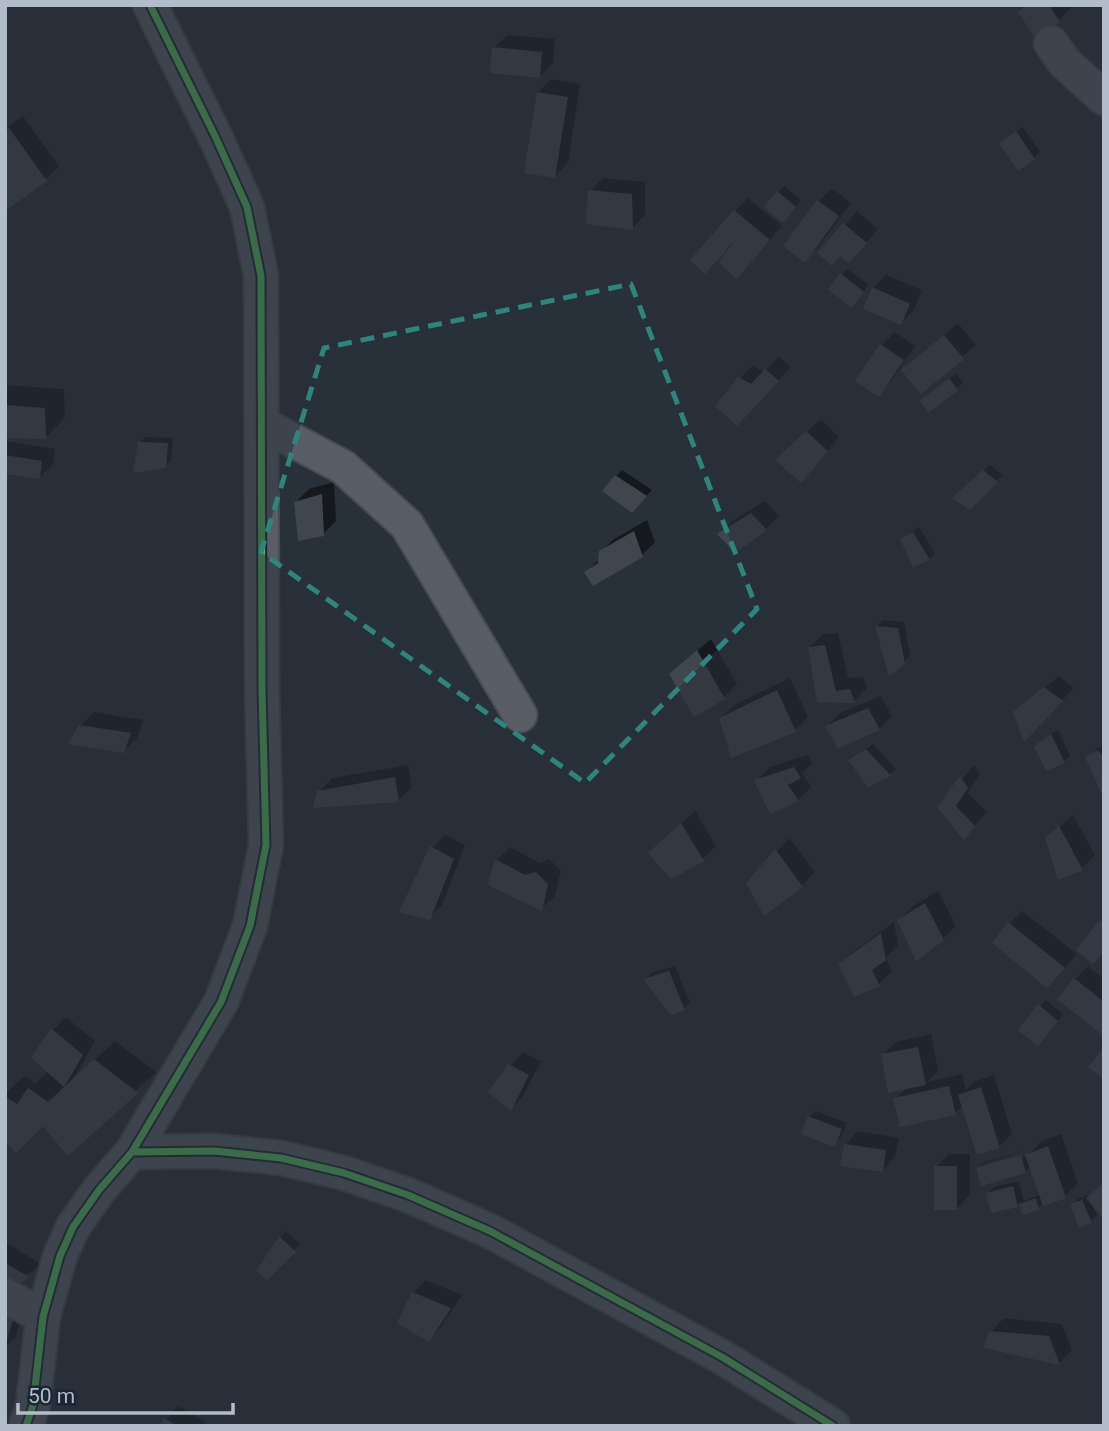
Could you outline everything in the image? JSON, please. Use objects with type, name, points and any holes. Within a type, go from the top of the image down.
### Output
[{"type":"street","points":[[26,1426],[33,1405],[43,1317],[60,1256],[73,1227],[99,1190],[132,1152],[222,1002],[250,926],[265,845],[261,276],[247,207],[150,5]]},
{"type":"street","points":[[1051,43],[1065,63],[1099,89]]},
{"type":"street","points":[[262,424],[343,467],[407,525],[520,715]]},
{"type":"street","points":[[132,1152],[214,1151],[281,1158],[344,1173],[408,1195],[490,1231],[722,1357],[833,1426]]},
{"type":"street","points":[[5,1295],[43,1317]]},
{"type":"highlighted area","points":[[631,284],[757,609],[585,783],[261,552],[324,348]]},
{"type":"building","points":[[1028,5],[1049,5],[1060,22],[1035,38],[1018,12]]},
{"type":"building","points":[[492,47],[542,52],[540,78],[490,73]]},
{"type":"building","points":[[537,92],[568,97],[555,178],[524,173]]},
{"type":"building","points":[[9,128],[47,181],[8,209],[5,206],[5,131]]},
{"type":"building","points":[[1016,131],[1035,159],[1018,171],[999,143]]},
{"type":"building","points":[[588,190],[632,194],[633,230],[586,224]]},
{"type":"building","points":[[777,191],[796,207],[783,223],[764,207]]},
{"type":"building","points":[[817,200],[839,216],[805,263],[783,246]]},
{"type":"building","points":[[734,210],[770,240],[737,279],[718,262],[736,239],[705,274],[690,260]]},
{"type":"building","points":[[843,223],[867,243],[849,263],[840,256],[832,266],[817,253]]},
{"type":"building","points":[[840,273],[864,292],[852,308],[828,289]]},
{"type":"building","points":[[872,287],[910,304],[901,325],[863,309]]},
{"type":"building","points":[[944,335],[964,359],[921,394],[901,370]]},
{"type":"building","points":[[880,344],[904,360],[879,397],[855,381]]},
{"type":"building","points":[[765,369],[779,381],[737,426],[715,406],[738,377],[751,384]]},
{"type":"building","points":[[949,378],[958,390],[929,413],[920,401]]},
{"type":"building","points":[[5,405],[45,408],[46,439],[5,438]]},
{"type":"building","points":[[806,431],[828,451],[801,483],[775,460]]},
{"type":"building","points":[[138,442],[168,443],[166,468],[133,473]]},
{"type":"building","points":[[5,455],[42,461],[40,479],[5,474]]},
{"type":"building","points":[[983,470],[998,482],[970,510],[952,498]]},
{"type":"building","points":[[615,475],[647,496],[632,513],[602,491]]},
{"type":"building","points":[[322,494],[324,536],[298,541],[294,502]]},
{"type":"building","points":[[751,513],[767,530],[735,553],[717,534]]},
{"type":"building","points":[[634,531],[643,557],[593,586],[584,572],[598,563],[599,551]]},
{"type":"building","points":[[913,532],[930,560],[913,567],[900,539]]},
{"type":"building","points":[[875,626],[898,628],[905,664],[889,676]]},
{"type":"building","points":[[825,645],[836,691],[850,689],[855,703],[817,702],[808,647]]},
{"type":"building","points":[[697,650],[725,699],[694,717],[669,674]]},
{"type":"building","points":[[1044,687],[1063,701],[1024,742],[1013,712]]},
{"type":"building","points":[[777,690],[796,732],[731,758],[719,718]]},
{"type":"building","points":[[868,708],[880,730],[838,748],[825,726]]},
{"type":"building","points":[[79,725],[131,733],[124,753],[68,744]]},
{"type":"building","points":[[1051,734],[1065,763],[1046,771],[1034,746]]},
{"type":"building","points":[[866,749],[891,776],[868,787],[848,760]]},
{"type":"building","points":[[1098,750],[1104,758],[1104,800],[1085,757]]},
{"type":"building","points":[[794,767],[801,778],[788,785],[799,801],[770,814],[754,780]]},
{"type":"building","points":[[960,776],[968,788],[956,806],[975,826],[964,840],[937,807]]},
{"type":"building","points":[[395,777],[399,802],[313,808],[317,791]]},
{"type":"building","points":[[681,823],[704,861],[671,879],[648,853]]},
{"type":"building","points":[[1059,826],[1083,870],[1058,880],[1045,838]]},
{"type":"building","points":[[430,846],[454,859],[430,920],[399,912]]},
{"type":"building","points":[[775,849],[803,887],[764,916],[746,883]]},
{"type":"building","points":[[495,859],[525,875],[536,872],[548,884],[542,911],[488,885]]},
{"type":"building","points":[[925,903],[944,940],[916,961],[897,920]]},
{"type":"building","points":[[1100,920],[1104,923],[1104,951],[1093,964],[1076,950]]},
{"type":"building","points":[[1008,922],[1065,968],[1047,988],[992,943]]},
{"type":"building","points":[[881,933],[886,960],[872,970],[880,986],[854,997],[838,964]]},
{"type":"building","points":[[669,971],[685,1010],[671,1015],[643,979]]},
{"type":"building","points":[[1074,978],[1104,1002],[1104,1036],[1057,999]]},
{"type":"building","points":[[1038,1004],[1058,1021],[1038,1046],[1018,1030]]},
{"type":"building","points":[[51,1028],[83,1055],[64,1087],[31,1058]]},
{"type":"building","points":[[918,1047],[926,1085],[888,1093],[881,1054]]},
{"type":"building","points":[[1102,1050],[1104,1052],[1104,1079],[1088,1067]]},
{"type":"building","points":[[94,1059],[138,1093],[68,1156],[43,1126],[16,1153],[5,1141],[5,1096],[17,1104],[28,1088],[48,1102]]},
{"type":"building","points":[[508,1064],[529,1075],[511,1111],[488,1092]]},
{"type":"building","points":[[949,1086],[956,1115],[900,1127],[893,1098]]},
{"type":"building","points":[[981,1087],[1000,1148],[977,1155],[958,1095]]},
{"type":"building","points":[[808,1116],[842,1129],[835,1147],[801,1134]]},
{"type":"building","points":[[844,1144],[886,1150],[883,1172],[840,1166]]},
{"type":"building","points":[[1048,1146],[1066,1198],[1043,1206],[1025,1155]]},
{"type":"building","points":[[1021,1155],[1026,1173],[981,1186],[976,1168]]},
{"type":"building","points":[[934,1166],[957,1166],[957,1210],[934,1210]]},
{"type":"building","points":[[1104,1183],[1104,1220],[1086,1198]]},
{"type":"building","points":[[1013,1186],[1018,1207],[991,1213],[986,1193]]},
{"type":"building","points":[[1036,1198],[1039,1210],[1022,1215],[1019,1204]]},
{"type":"building","points":[[1082,1200],[1092,1223],[1079,1228],[1070,1204]]},
{"type":"building","points":[[279,1236],[296,1252],[267,1280],[256,1271]]},
{"type":"building","points":[[5,1263],[29,1277],[13,1289],[5,1284]]},
{"type":"building","points":[[412,1292],[451,1308],[429,1342],[397,1323]]},
{"type":"building","points":[[5,1308],[15,1313],[6,1343],[5,1343]]},
{"type":"building","points":[[989,1331],[1049,1336],[1060,1365],[984,1348]]},
{"type":"building","points":[[164,1418],[178,1426],[159,1426]]},
{"type":"cycle path","points":[[26,1426],[33,1405],[43,1317],[60,1256],[73,1227],[99,1190],[132,1152],[221,1002],[250,926],[266,845],[262,690],[261,276],[247,207],[150,5]]},
{"type":"cycle path","points":[[132,1152],[214,1151],[281,1158],[344,1173],[408,1195],[490,1231],[722,1357],[833,1426]]}]
